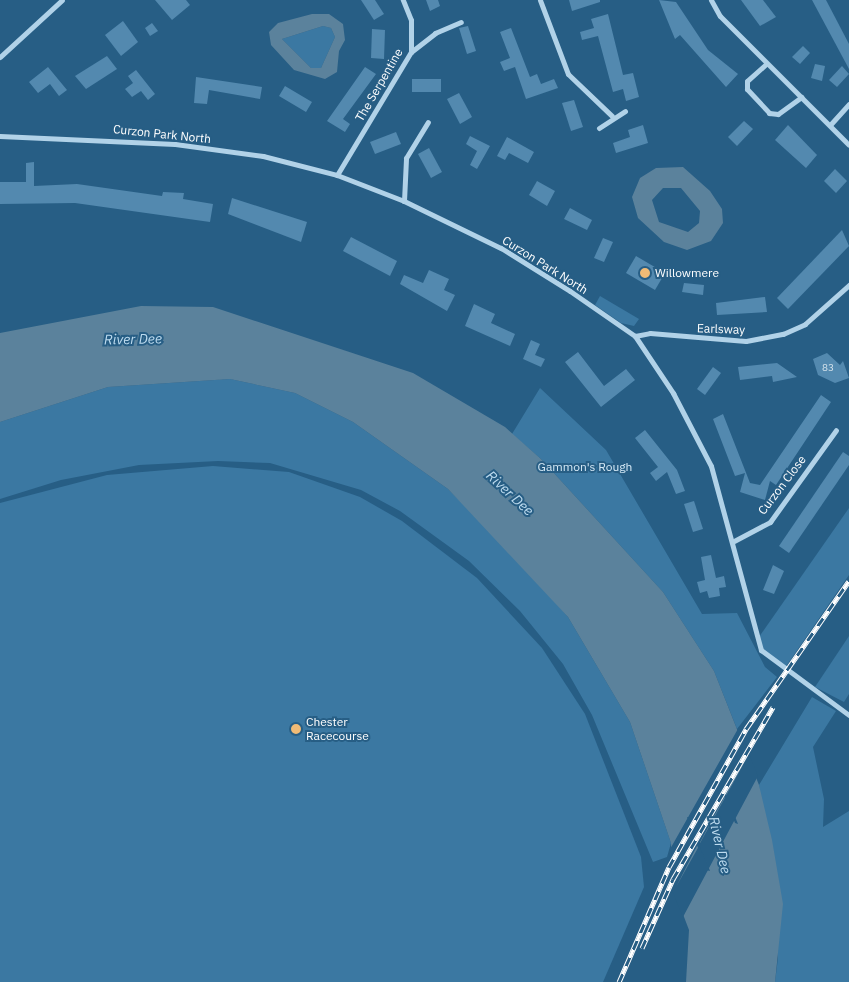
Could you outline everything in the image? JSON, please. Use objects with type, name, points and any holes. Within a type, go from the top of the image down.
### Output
[{"type":"street","points":[[0,56],[62,0]]},
{"type":"street","name":"The Serpentine","points":[[337,175],[411,52],[412,20],[403,0]]},
{"type":"street","points":[[540,0],[568,74],[612,116]]},
{"type":"street","points":[[710,0],[720,16],[766,64],[849,145]]},
{"type":"street","points":[[411,52],[436,33],[461,22]]},
{"type":"street","points":[[766,64],[748,81],[747,89],[769,113],[778,114],[801,97]]},
{"type":"street","points":[[830,125],[849,104]]},
{"type":"street","points":[[599,128],[612,116],[625,111]]},
{"type":"street","points":[[404,200],[406,158],[428,122]]},
{"type":"street","name":"Curzon Park North","points":[[0,136],[175,144],[263,156],[337,175],[404,200],[501,248],[635,336],[673,393],[711,466],[734,541],[754,632],[772,661],[849,715]]},
{"type":"street","name":"Earlsway","points":[[635,336],[650,333],[746,341],[783,334],[805,324],[849,285]]},
{"type":"street","name":"Curzon Close","points":[[734,541],[770,522],[836,430]]},
{"type":"green space","points":[[323,26],[331,28],[335,37],[321,68],[311,68],[282,39]]},
{"type":"green space","points":[[600,296],[639,319],[634,326],[621,323],[595,305]]},
{"type":"green space","points":[[230,379],[295,393],[353,422],[448,489],[525,567],[568,617],[630,722],[671,843],[667,857],[653,862],[592,715],[563,664],[520,611],[469,561],[400,511],[361,490],[270,463],[218,461],[139,465],[61,480],[0,499],[0,422],[108,387]]},
{"type":"green space","name":"Gammon's Rough","points":[[540,388],[606,450],[702,614],[737,613],[765,667],[777,677],[737,729],[714,671],[663,592],[541,459],[512,434]]},
{"type":"green space","name":"Chester Racecourse","points":[[213,466],[289,472],[360,497],[402,521],[477,578],[542,648],[585,714],[641,857],[644,887],[603,982],[0,982],[0,503],[107,475]]},
{"type":"green space","points":[[849,508],[849,575],[785,668],[764,652],[759,637]]},
{"type":"green space","points":[[849,636],[849,694],[844,702],[815,687]]},
{"type":"green space","points":[[812,697],[836,711],[813,747],[824,799],[823,827],[849,811],[849,982],[775,982],[778,958],[759,785]]},
{"type":"water","points":[[312,14],[329,14],[343,24],[345,40],[339,51],[337,72],[325,79],[294,70],[271,45],[269,32],[278,23]],"holes":[[[323,26],[331,28],[335,37],[321,68],[311,68],[282,39]]]},
{"type":"water","points":[[683,167],[710,191],[722,209],[723,223],[711,241],[687,250],[664,242],[638,218],[632,197],[640,178],[656,168]],"holes":[[[663,188],[681,188],[700,211],[699,223],[688,232],[659,222],[652,200]]]},
{"type":"water","name":"River Dee","points":[[141,306],[213,307],[413,373],[505,427],[541,459],[663,592],[714,671],[759,785],[772,840],[783,904],[775,982],[686,982],[689,930],[673,888],[671,843],[630,722],[568,617],[448,489],[353,422],[295,393],[230,379],[108,387],[0,422],[0,333]],"holes":[[[714,771],[717,771],[738,824],[735,823]],[[687,817],[691,818],[710,871],[706,870]]]},
{"type":"pier","points":[[739,727],[749,752],[699,844],[690,823],[698,844],[676,887],[699,846],[709,868],[699,845],[749,754],[758,776],[683,917],[671,888],[669,851]]},
{"type":"building","points":[[155,0],[186,0],[190,5],[172,20]]},
{"type":"building","points":[[361,0],[375,0],[384,14],[374,20]]},
{"type":"building","points":[[426,0],[438,0],[440,6],[430,11]]},
{"type":"building","points":[[569,0],[600,0],[600,2],[572,11]]},
{"type":"building","points":[[659,0],[676,2],[708,50],[738,74],[726,87],[680,35],[675,39]]},
{"type":"building","points":[[741,0],[763,0],[776,17],[760,26]]},
{"type":"building","points":[[812,0],[826,0],[849,44],[849,69]]},
{"type":"building","points":[[608,14],[623,75],[633,73],[639,97],[626,101],[623,89],[613,92],[598,36],[582,40],[580,32],[594,28],[591,19]]},
{"type":"building","points":[[123,21],[138,42],[121,56],[105,35]]},
{"type":"building","points":[[152,23],[158,31],[150,36],[145,28]]},
{"type":"building","points":[[468,26],[476,51],[467,54],[459,28]]},
{"type":"building","points":[[511,28],[530,77],[537,74],[541,84],[554,79],[558,88],[526,99],[515,67],[504,71],[500,62],[510,58],[500,32]]},
{"type":"building","points":[[372,29],[385,30],[384,59],[371,58]]},
{"type":"building","points":[[803,46],[810,53],[800,64],[792,57]]},
{"type":"building","points":[[107,56],[117,69],[86,89],[75,76]]},
{"type":"building","points":[[815,64],[825,66],[822,81],[811,78]]},
{"type":"building","points":[[842,66],[849,74],[837,87],[829,80]]},
{"type":"building","points":[[48,67],[67,90],[59,96],[50,84],[38,93],[29,82]]},
{"type":"building","points":[[365,67],[376,74],[343,119],[350,124],[345,132],[327,121]]},
{"type":"building","points":[[136,70],[155,94],[148,100],[141,91],[132,97],[125,89],[133,83],[128,76]]},
{"type":"building","points":[[196,77],[262,87],[260,99],[209,90],[207,104],[194,103]]},
{"type":"building","points":[[412,79],[441,79],[441,92],[412,92]]},
{"type":"building","points":[[285,86],[312,102],[306,112],[279,96]]},
{"type":"building","points":[[459,93],[472,117],[460,124],[447,99]]},
{"type":"building","points":[[574,100],[583,127],[571,131],[562,103]]},
{"type":"building","points":[[744,121],[753,129],[737,146],[728,137]]},
{"type":"building","points":[[643,125],[648,143],[616,153],[613,143],[630,137],[628,130]]},
{"type":"building","points":[[788,125],[817,155],[806,168],[775,140]]},
{"type":"building","points":[[396,132],[401,144],[375,154],[370,142]]},
{"type":"building","points":[[470,136],[490,146],[477,169],[470,165],[477,151],[466,144]]},
{"type":"building","points":[[507,137],[534,152],[528,163],[509,153],[505,160],[497,156]]},
{"type":"building","points":[[429,148],[442,172],[431,178],[418,154]]},
{"type":"building","points":[[34,162],[34,186],[77,184],[162,196],[163,192],[184,193],[183,199],[213,204],[210,222],[75,203],[0,204],[0,182],[26,182],[26,163]]},
{"type":"building","points":[[835,169],[847,181],[836,193],[824,181]]},
{"type":"building","points":[[537,181],[555,191],[547,206],[529,195]]},
{"type":"building","points":[[232,198],[307,222],[301,242],[228,214]]},
{"type":"building","points":[[570,208],[592,220],[587,230],[564,219]]},
{"type":"building","points":[[842,230],[849,246],[788,309],[777,298]]},
{"type":"building","points":[[351,237],[397,261],[390,276],[343,251]]},
{"type":"building","points":[[603,238],[613,242],[604,262],[594,258]]},
{"type":"building","name":"Willowmere","points":[[636,256],[665,273],[655,290],[626,273]]},
{"type":"building","points":[[429,270],[449,279],[444,290],[455,295],[447,311],[400,284],[404,275],[423,283]]},
{"type":"building","points":[[684,283],[704,285],[703,295],[682,292]]},
{"type":"building","points":[[765,297],[767,312],[717,315],[716,303]]},
{"type":"building","points":[[474,304],[495,314],[491,323],[515,334],[510,346],[465,326]]},
{"type":"building","points":[[531,340],[540,344],[535,355],[545,359],[541,367],[523,359]]},
{"type":"building","points":[[578,352],[604,386],[626,369],[635,380],[601,407],[565,362]]},
{"type":"building","points":[[827,353],[840,365],[843,361],[849,378],[835,383],[818,375],[813,359]]},
{"type":"building","points":[[777,363],[797,377],[773,382],[772,376],[740,380],[738,367]]},
{"type":"building","points":[[713,367],[721,373],[705,395],[697,389]]},
{"type":"building","points":[[821,395],[831,402],[776,485],[770,481],[765,500],[740,492],[745,473],[735,476],[713,419],[723,414],[750,483],[760,485]]},
{"type":"building","points":[[645,430],[677,470],[685,491],[676,494],[667,472],[656,481],[650,473],[658,467],[635,438]]},
{"type":"building","points":[[843,452],[849,456],[849,465],[789,553],[779,546]]},
{"type":"building","points":[[694,501],[703,529],[693,532],[684,504]]},
{"type":"building","points":[[711,555],[716,578],[724,576],[726,587],[719,588],[720,596],[709,598],[707,591],[700,593],[697,582],[705,580],[701,557]]},
{"type":"building","points":[[773,565],[784,571],[774,594],[763,590]]},
{"type":"railway","points":[[619,982],[669,867],[746,729],[849,581]]},
{"type":"railway","points":[[642,948],[673,879],[773,707]]},
{"type":"place","name":"Willowmere","points":[[645,273]]},
{"type":"place","name":"Chester Racecourse","points":[[296,729]]}]
